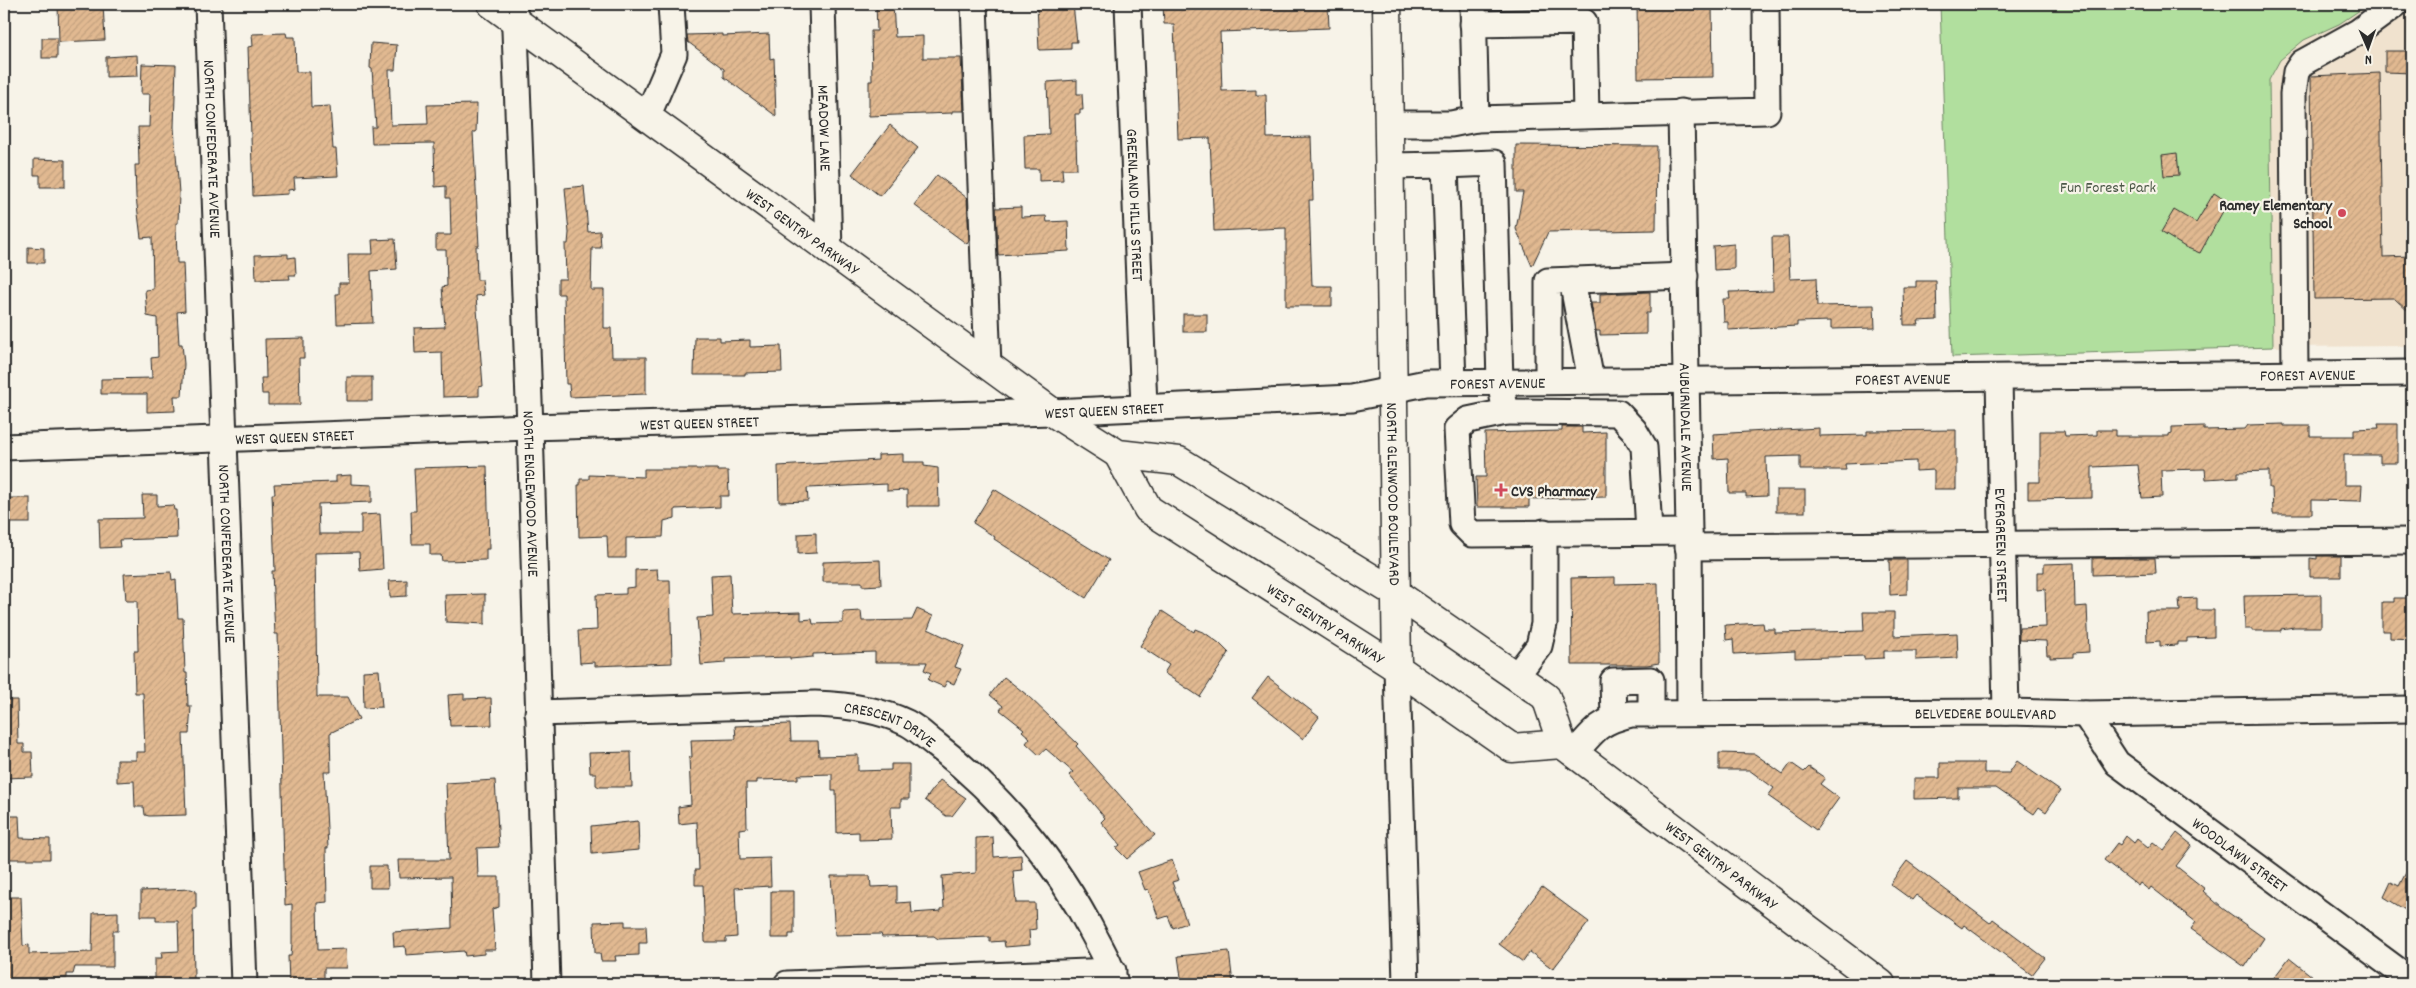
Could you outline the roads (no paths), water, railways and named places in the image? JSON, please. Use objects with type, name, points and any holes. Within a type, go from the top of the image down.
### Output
[{"type":"main road","name":"WEST GENTRY PARKWAY","points":[[492,4],[514,12],[647,117],[1052,412],[1118,454],[1179,461],[1394,592],[1516,676],[1546,698],[1568,749],[1881,984]]},
{"type":"main road","name":"NORTH GLENWOOD BOULEVARD","points":[[1387,4],[1394,390],[1394,592],[1397,668]]},
{"type":"main road","name":"WEST GENTRY PARKWAY","points":[[1118,454],[1148,509],[1397,668],[1512,748],[1568,749]]},
{"type":"street","name":"NORTH CONFEDERATE AVENUE","points":[[208,4],[244,984]]},
{"type":"street","points":[[647,117],[674,54],[671,4]]},
{"type":"street","name":"MEADOW LANE","points":[[822,4],[829,251]]},
{"type":"street","points":[[974,4],[988,366]]},
{"type":"street","name":"GREENLAND HILLS STREET","points":[[1128,4],[1144,406]]},
{"type":"street","points":[[1389,124],[1451,124],[1476,119],[1586,115],[1767,111],[1766,4]]},
{"type":"street","points":[[2295,374],[2294,94],[2296,72],[2302,63],[2358,32],[2396,4]]},
{"type":"street","name":"NORTH ENGLEWOOD AVENUE","points":[[514,12],[530,427],[547,984]]},
{"type":"street","points":[[1476,119],[1473,14],[1584,13],[1586,115]]},
{"type":"street","name":"AUBURNDALE AVENUE","points":[[1681,112],[1689,539],[1690,713]]},
{"type":"street","points":[[1390,166],[1494,163],[1500,382],[1506,412]]},
{"type":"street","points":[[1445,165],[1453,382]]},
{"type":"street","points":[[1548,381],[1548,281],[1685,276]]},
{"type":"street","points":[[1572,280],[1591,381]]},
{"type":"street","name":"FOREST AVENUE","points":[[1394,390],[1426,383],[1453,382],[2412,373]]},
{"type":"street","name":"EVERGREEN STREET","points":[[1999,378],[2006,712]]},
{"type":"street","name":"WEST QUEEN STREET","points":[[4,447],[530,427],[1052,412],[1144,406],[1352,398],[1394,390]]},
{"type":"street","points":[[1649,531],[1644,447],[1634,430],[1618,412],[1506,412],[1468,420],[1457,429],[1462,524],[1472,534],[1649,531],[1689,539],[2002,544],[2412,541]]},
{"type":"street","points":[[1532,412],[1550,424],[1627,422]]},
{"type":"street","points":[[1516,676],[1539,646],[1544,624],[1544,532]]},
{"type":"street","name":"NORTH GLENWOOD BOULEVARD","points":[[1397,668],[1406,984]]},
{"type":"street","points":[[1614,718],[1613,681],[1651,680],[1651,714]]},
{"type":"street","name":"CRESCENT DRIVE","points":[[538,712],[815,704],[845,705],[882,713],[909,724],[959,763],[1012,815],[1047,858],[1082,912],[1114,978]]},
{"type":"street","name":"BELVEDERE BOULEVARD","points":[[1568,749],[1607,721],[1631,714],[2006,712],[2085,714],[2412,709]]},
{"type":"street","name":"WOODLAWN STREET","points":[[2085,714],[2117,763],[2412,981]]},
{"type":"street","points":[[787,984],[1114,978]]},
{"type":"place","name":"Ramey Elementary School","points":[[2342,213]]},
{"type":"place","name":"CVS Pharmacy","points":[[1501,490]]},
{"type":"park label","name":"Fun Forest Park","points":[[2108,186]]}]
